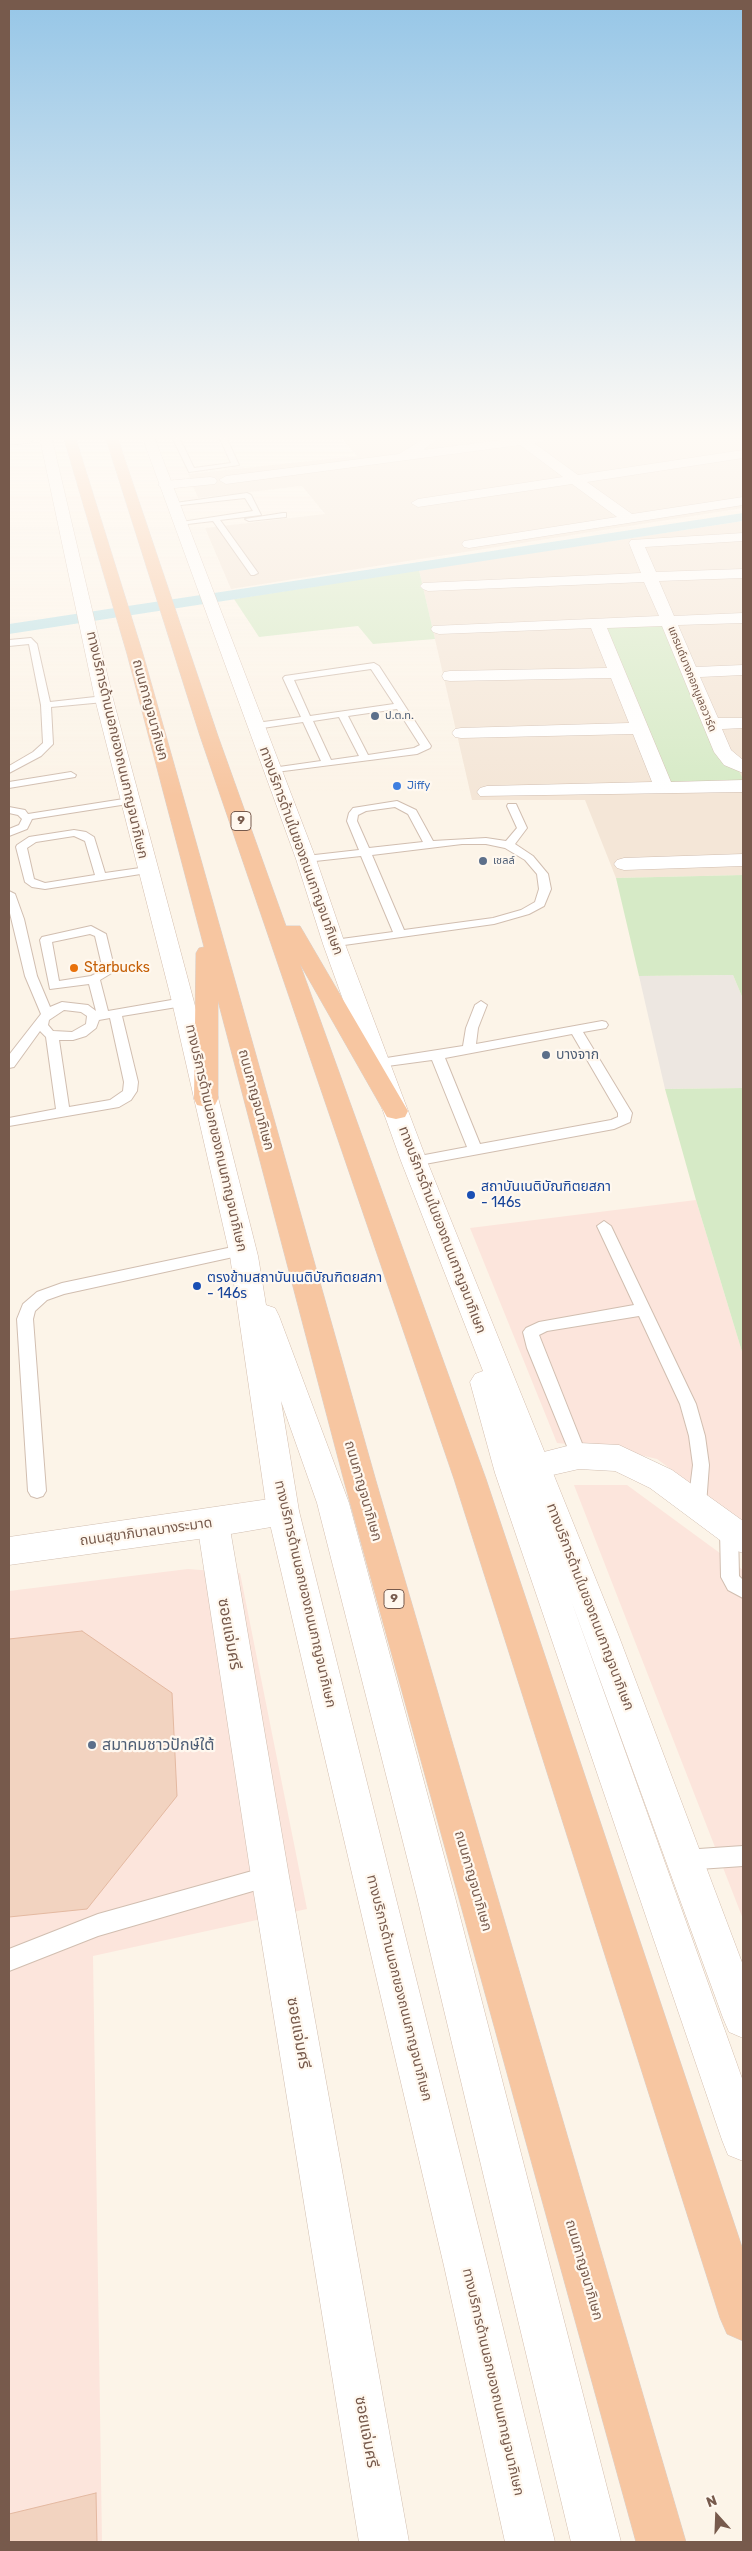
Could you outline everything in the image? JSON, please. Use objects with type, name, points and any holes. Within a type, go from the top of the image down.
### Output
[{"type":"highway","name":"ถนนกาญจนาภิเษก","points":[[104,558],[135,654],[363,1490],[661,2542]]},
{"type":"highway","name":"9","points":[[150,558],[179,648],[470,1479],[743,2318]]},
{"type":"highway","points":[[259,873],[396,1112]]},
{"type":"highway","points":[[206,1099],[207,920]]},
{"type":"main road","name":"ทางบริการด้านนอกของถนนกาญจนาภิเษก","points":[[73,558],[104,700],[146,870],[183,1002],[243,1253],[283,1510],[461,2246],[530,2542]]},
{"type":"main road","name":"ทางบริการด้านในของถนนกาญจนาภิเษก","points":[[193,558],[306,859],[334,944],[380,1063],[414,1161],[602,1634],[743,2018]]},
{"type":"main road","name":"แกรนด์บางกอกบูเลอวาร์ด","points":[[642,558],[723,752],[731,760],[743,766]]},
{"type":"main road","points":[[428,586],[743,573]]},
{"type":"main road","points":[[439,629],[743,618]]},
{"type":"main road","points":[[597,622],[664,788]]},
{"type":"main road","points":[[689,672],[743,670]]},
{"type":"main road","points":[[450,676],[617,673]]},
{"type":"main road","points":[[711,724],[743,723]]},
{"type":"main road","points":[[462,733],[639,728]]},
{"type":"main road","points":[[487,792],[743,786]]},
{"type":"main road","points":[[624,864],[743,860]]},
{"type":"main road","points":[[243,1253],[333,1504],[436,1897],[596,2542]]},
{"type":"main road","points":[[452,1260],[510,1473],[743,2140]]},
{"type":"main road","points":[[535,1466],[578,1456],[619,1458],[661,1479],[736,1534]]},
{"type":"main road","name":"ถนนสุขาภิบาลบางระมาด","points":[[9,1551],[213,1523],[283,1510]]},
{"type":"main road","name":"ซอยแจ่มศรี","points":[[213,1523],[270,1876],[384,2542]]},
{"type":"lane","points":[[243,558],[254,573]]},
{"type":"lane","points":[[9,643],[31,641],[33,644],[46,704],[48,744],[37,754],[9,770]]},
{"type":"lane","points":[[272,771],[365,758],[426,748],[374,666],[288,678],[327,763]]},
{"type":"lane","points":[[46,704],[104,700]]},
{"type":"lane","points":[[256,726],[400,706]]},
{"type":"lane","points":[[342,714],[365,758]]},
{"type":"lane","points":[[9,785],[71,775]]},
{"type":"lane","points":[[26,817],[130,801]]},
{"type":"lane","points":[[400,934],[352,821],[352,815],[357,810],[397,804],[412,812],[430,845]]},
{"type":"lane","points":[[508,844],[519,834],[522,828],[512,806]]},
{"type":"lane","points":[[9,810],[21,812],[26,817],[27,823],[23,827],[9,833]]},
{"type":"lane","points":[[101,877],[90,839],[84,835],[74,833],[33,839],[21,847],[28,879],[34,884],[45,886],[146,870]]},
{"type":"lane","points":[[306,859],[462,841],[508,844],[529,858],[542,874],[545,889],[540,904],[524,912],[494,921],[334,944]]},
{"type":"lane","points":[[9,894],[18,919],[31,976],[45,1016],[44,1030],[52,1035],[64,1037],[82,1034],[104,1015]]},
{"type":"lane","points":[[54,986],[103,977],[109,971],[100,934],[97,931],[90,930],[46,940],[54,986],[59,1007]]},
{"type":"lane","points":[[9,1122],[114,1104],[129,1094],[131,1082],[104,1015],[94,979]]},
{"type":"lane","points":[[9,1064],[27,1037],[45,1016],[59,1007],[70,1005],[104,1015],[183,1002]]},
{"type":"lane","points":[[469,1050],[472,1028],[480,1005]]},
{"type":"lane","points":[[380,1063],[469,1050],[602,1025]]},
{"type":"lane","points":[[414,1161],[614,1124],[625,1119],[625,1113],[576,1031]]},
{"type":"lane","points":[[52,1035],[63,1113]]},
{"type":"lane","points":[[437,1055],[475,1150]]},
{"type":"lane","points":[[604,1226],[688,1404],[695,1428],[701,1464],[696,1505]]},
{"type":"lane","points":[[37,1491],[25,1319],[28,1308],[42,1296],[62,1289],[243,1253]]},
{"type":"lane","points":[[578,1456],[534,1348],[531,1332],[544,1326],[643,1309]]},
{"type":"lane","points":[[736,1534],[730,1577],[734,1584],[743,1590]]},
{"type":"lane","points":[[684,1860],[743,1856]]},
{"type":"lane","points":[[9,1960],[98,1925],[270,1876]]},
{"type":"shaded area","points":[[218,558],[427,558],[231,589]]},
{"type":"shaded area","points":[[498,558],[743,558],[743,875],[616,878],[585,800],[472,800],[419,570]]},
{"type":"shaded area","points":[[733,975],[743,999],[743,1088],[665,1089],[639,976]]},
{"type":"shaded area","points":[[696,1200],[743,1355],[743,1522],[657,1459],[610,1448],[557,1443],[470,1228]]},
{"type":"shaded area","points":[[574,1485],[627,1485],[743,1570],[743,1919]]},
{"type":"shaded area","points":[[188,1569],[240,1573],[307,1909],[93,1956],[102,2542],[9,2542],[9,1591]]},
{"type":"green space","points":[[419,570],[435,639],[373,644],[358,626],[259,637],[234,599]]},
{"type":"green space","points":[[663,624],[743,779],[733,783],[672,784],[606,627]]},
{"type":"green space","points":[[743,875],[743,999],[733,975],[639,976],[616,878]]},
{"type":"green space","points":[[743,1088],[743,1355],[665,1089]]},
{"type":"building","name":"สมาคมชาวปักษ์ใต้","points":[[82,1631],[172,1693],[177,1796],[87,1909],[9,1917],[9,1639]]},
{"type":"building","points":[[96,2493],[97,2542],[9,2542],[9,2514]]},
{"type":"waterway","points":[[9,629],[474,558]]},
{"type":"place","name":"ป.ต.ท.","points":[[375,716]]},
{"type":"place","name":"Jiffy","points":[[397,786]]},
{"type":"place","name":"เชลล์","points":[[483,861]]},
{"type":"place","name":"Starbucks","points":[[74,968]]},
{"type":"place","name":"บางจาก","points":[[546,1055]]},
{"type":"place","name":"สถาบันเนติบัณฑิตยสภา - 146ร","points":[[471,1195]]},
{"type":"place","name":"ตรงข้ามสถาบันเนติบัณฑิตยสภา - 146ร","points":[[197,1286]]},
{"type":"place","name":"สมาคมชาวปักษ์ใต้","points":[[92,1745]]}]
